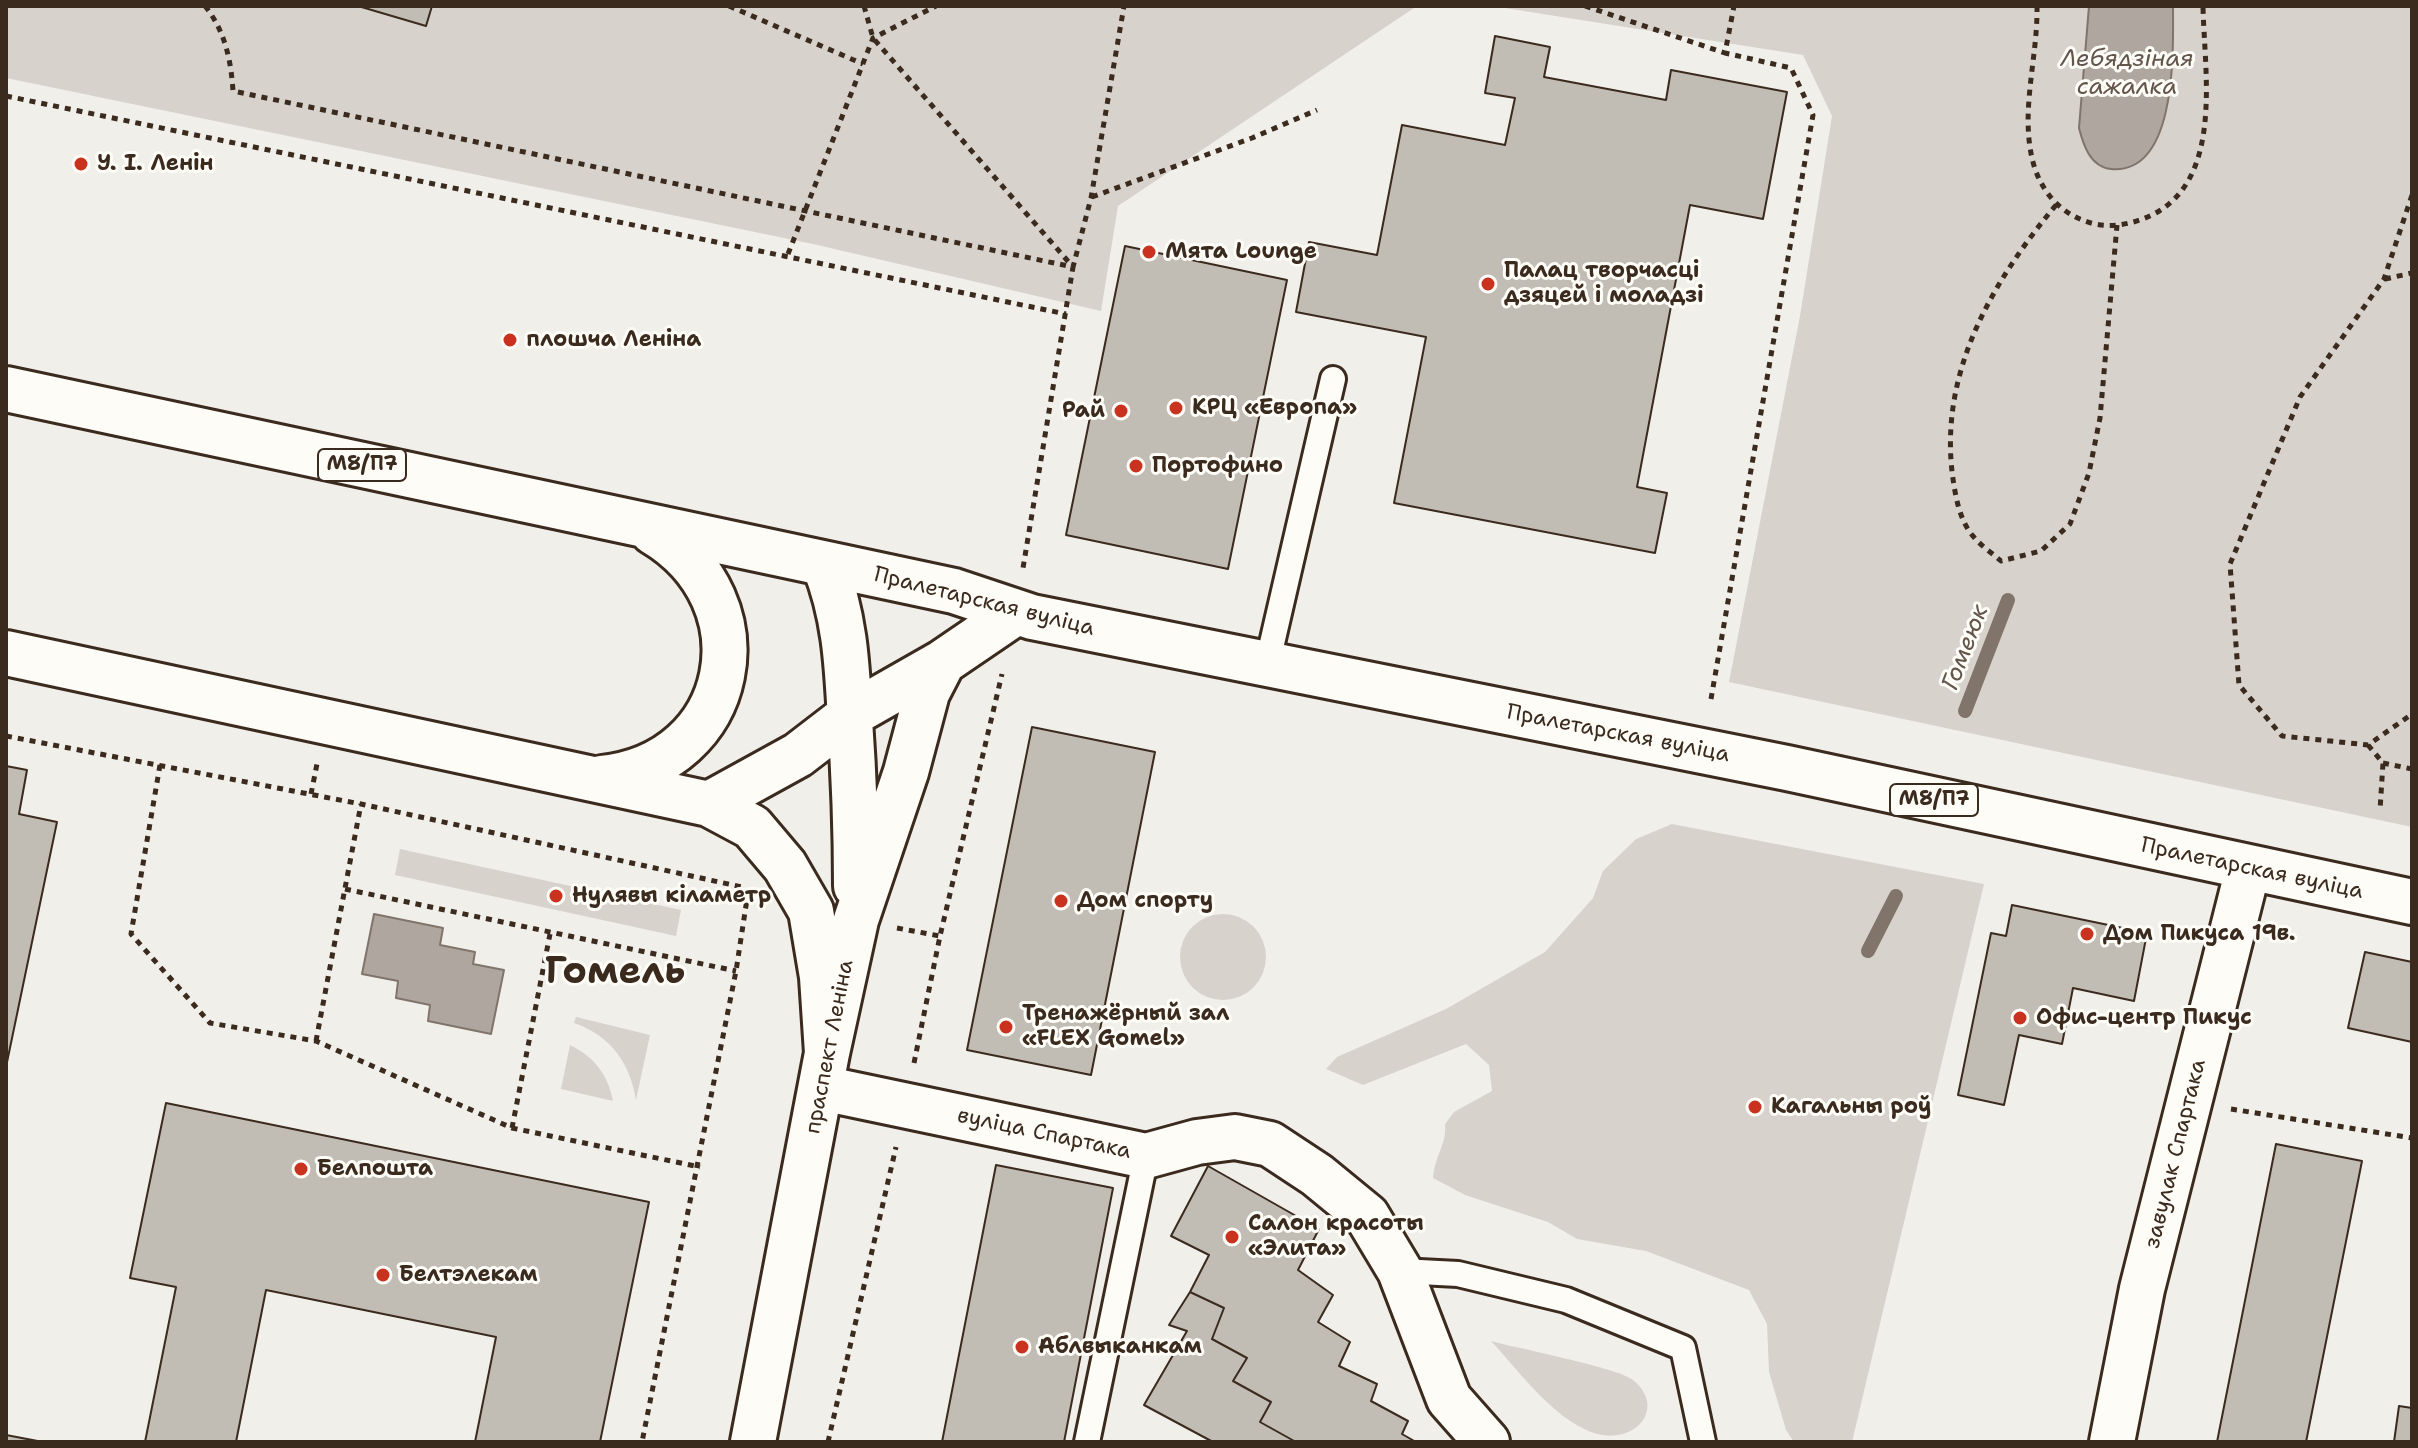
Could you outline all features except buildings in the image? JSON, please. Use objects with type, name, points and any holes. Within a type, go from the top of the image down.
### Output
[{"type":"main road","name":"М8/П7","points":[[6,389],[824,564]]},
{"type":"main road","points":[[572,777],[623,776],[670,755],[706,718],[724,670],[726,642],[712,589],[677,547],[654,532],[628,523]]},
{"type":"main road","name":"Пралетарская вуліца","points":[[824,564],[954,591],[1018,595],[1267,665],[1787,768],[2412,902]]},
{"type":"main road","points":[[824,564],[838,601],[847,645],[855,776],[872,923]]},
{"type":"main road","points":[[709,804],[798,755],[850,715],[943,662],[1018,595]]},
{"type":"main road","points":[[6,653],[709,804],[752,827],[785,866],[811,911],[822,977],[824,1071]]},
{"type":"main road","name":"праспект Леніна","points":[[753,1442],[824,1071],[872,923],[927,693],[943,662]]},
{"type":"main road","name":"завулак Спартака","points":[[2112,1442],[2142,1289],[2248,869]]},
{"type":"main road","name":"вуліца Спартака","points":[[824,1071],[906,1104],[1146,1156],[1197,1142],[1235,1137],[1270,1144],[1367,1216],[1400,1271],[1449,1399],[1487,1442]]},
{"type":"lane","points":[[1267,665],[1333,379]]},
{"type":"lane","points":[[1087,1442],[1146,1156]]},
{"type":"lane","points":[[1400,1271],[1458,1274],[1566,1300],[1683,1348],[1703,1442]]},
{"type":"path","points":[[205,6],[224,39],[232,65],[233,91],[1073,267]]},
{"type":"path","points":[[729,6],[863,64]]},
{"type":"path","points":[[864,6],[873,38],[1073,267]]},
{"type":"path","points":[[788,255],[873,38],[936,6]]},
{"type":"path","points":[[1018,595],[1073,267],[1091,198],[1124,6]]},
{"type":"path","points":[[1585,6],[1725,53],[1791,68],[1813,115],[1711,699]]},
{"type":"path","points":[[1725,53],[1734,6]]},
{"type":"path","points":[[2037,6],[2027,134],[2043,190],[2056,205],[2094,224],[2117,225],[2142,220],[2162,209],[2180,192],[2191,172],[2205,120],[2203,6]]},
{"type":"path","points":[[6,96],[1066,314]]},
{"type":"path","points":[[1091,198],[1252,138],[1317,110]]},
{"type":"path","points":[[2412,195],[2384,279],[2300,397],[2230,564],[2239,685],[2282,736],[2368,745],[2412,714]]},
{"type":"path","points":[[2056,205],[2015,255],[1982,315],[1955,384],[1948,445],[1957,505],[1972,535],[2001,561],[2041,551],[2070,524],[2089,473],[2100,418],[2117,225]]},
{"type":"path","points":[[2384,279],[2412,273]]},
{"type":"path","points":[[828,1442],[906,1104],[940,936],[1004,667]]},
{"type":"path","points":[[6,736],[361,804],[740,886],[747,899],[736,971],[700,1167],[642,1442]]},
{"type":"path","points":[[2368,745],[2383,763],[2412,769]]},
{"type":"path","points":[[2380,810],[2383,763]]},
{"type":"path","points":[[160,765],[131,934],[210,1023],[316,1041],[512,1128],[700,1167]]},
{"type":"path","points":[[316,1041],[361,804]]},
{"type":"path","points":[[345,889],[736,971]]},
{"type":"path","points":[[872,923],[940,936]]},
{"type":"path","points":[[512,1128],[550,934]]},
{"type":"path","points":[[2188,1102],[2412,1138]]},
{"type":"shaded area","points":[[6,6],[1417,6],[1118,206],[1101,311],[813,244],[6,78]]},
{"type":"shaded area","points":[[1492,6],[2412,6],[2412,827],[1729,682],[1800,316],[1832,116],[1803,55]]},
{"type":"shaded area","points":[[1672,824],[1984,884],[1852,1442],[1794,1442],[1786,1430],[1769,1372],[1767,1324],[1749,1290],[1646,1251],[1577,1239],[1548,1222],[1465,1195],[1433,1178],[1445,1124],[1454,1112],[1492,1091],[1489,1065],[1466,1044],[1363,1085],[1326,1069],[1337,1057],[1446,1009],[1545,952],[1593,898],[1603,871],[1636,839]]},
{"type":"shaded area","points":[[400,849],[681,910],[676,936],[395,875]]},
{"type":"shaded area","points":[[1223,914],[1240,917],[1254,926],[1263,940],[1266,957],[1263,974],[1254,988],[1240,997],[1223,1000],[1206,997],[1192,988],[1183,974],[1180,957],[1183,940],[1192,926],[1206,917]]},
{"type":"shaded area","points":[[576,1017],[650,1035],[636,1100],[629,1074],[617,1052],[598,1035],[574,1023]]},
{"type":"shaded area","points":[[570,1045],[599,1067],[613,1101],[561,1089]]},
{"type":"shaded area","points":[[1491,1341],[1624,1375],[1643,1391],[1647,1402],[1646,1413],[1632,1430],[1621,1435],[1591,1432],[1550,1405]]},
{"type":"water","name":"Лебядзіная сажалка","points":[[2089,6],[2173,6],[2173,50],[2167,106],[2160,131],[2149,152],[2133,165],[2111,169],[2098,164],[2085,147],[2079,128]]},
{"type":"water","points":[[374,914],[443,928],[440,945],[475,952],[473,964],[504,970],[491,1034],[428,1021],[430,1005],[396,998],[398,981],[362,974]]},
{"type":"waterway","name":"Гомеюк","points":[[1965,711],[2008,600]]},
{"type":"waterway","name":"Гомеюк","points":[[1868,951],[1896,896]]},
{"type":"place","name":"У. І. Ленін","points":[[81,164]]},
{"type":"place","name":"Мята Lounge","points":[[1149,252]]},
{"type":"place","name":"Палац творчасці дзяцей і моладзі","points":[[1488,284]]},
{"type":"place","name":"плошча Леніна","points":[[510,340]]},
{"type":"place","name":"КРЦ «Европа»","points":[[1176,408]]},
{"type":"place","name":"Рай","points":[[1121,411]]},
{"type":"place","name":"Портофино","points":[[1136,466]]},
{"type":"place","name":"Нулявы кіламетр","points":[[556,896]]},
{"type":"place","name":"Дом спорту","points":[[1061,901]]},
{"type":"place","name":"Дом Пикуса 19в.","points":[[2087,934]]},
{"type":"place","name":"Офис-центр Пикус","points":[[2020,1018]]},
{"type":"place","name":"Тренажёрный зал «FLEX Gomel»","points":[[1006,1027]]},
{"type":"place","name":"Кагальны роў","points":[[1755,1107]]},
{"type":"place","name":"Белпошта","points":[[301,1169]]},
{"type":"place","name":"Салон красоты «Элита»","points":[[1232,1237]]},
{"type":"place","name":"Белтэлекам","points":[[383,1275]]},
{"type":"place","name":"Аблвыканкам","points":[[1022,1347]]},
{"type":"district","name":"Гомель","points":[[615,973]]}]
